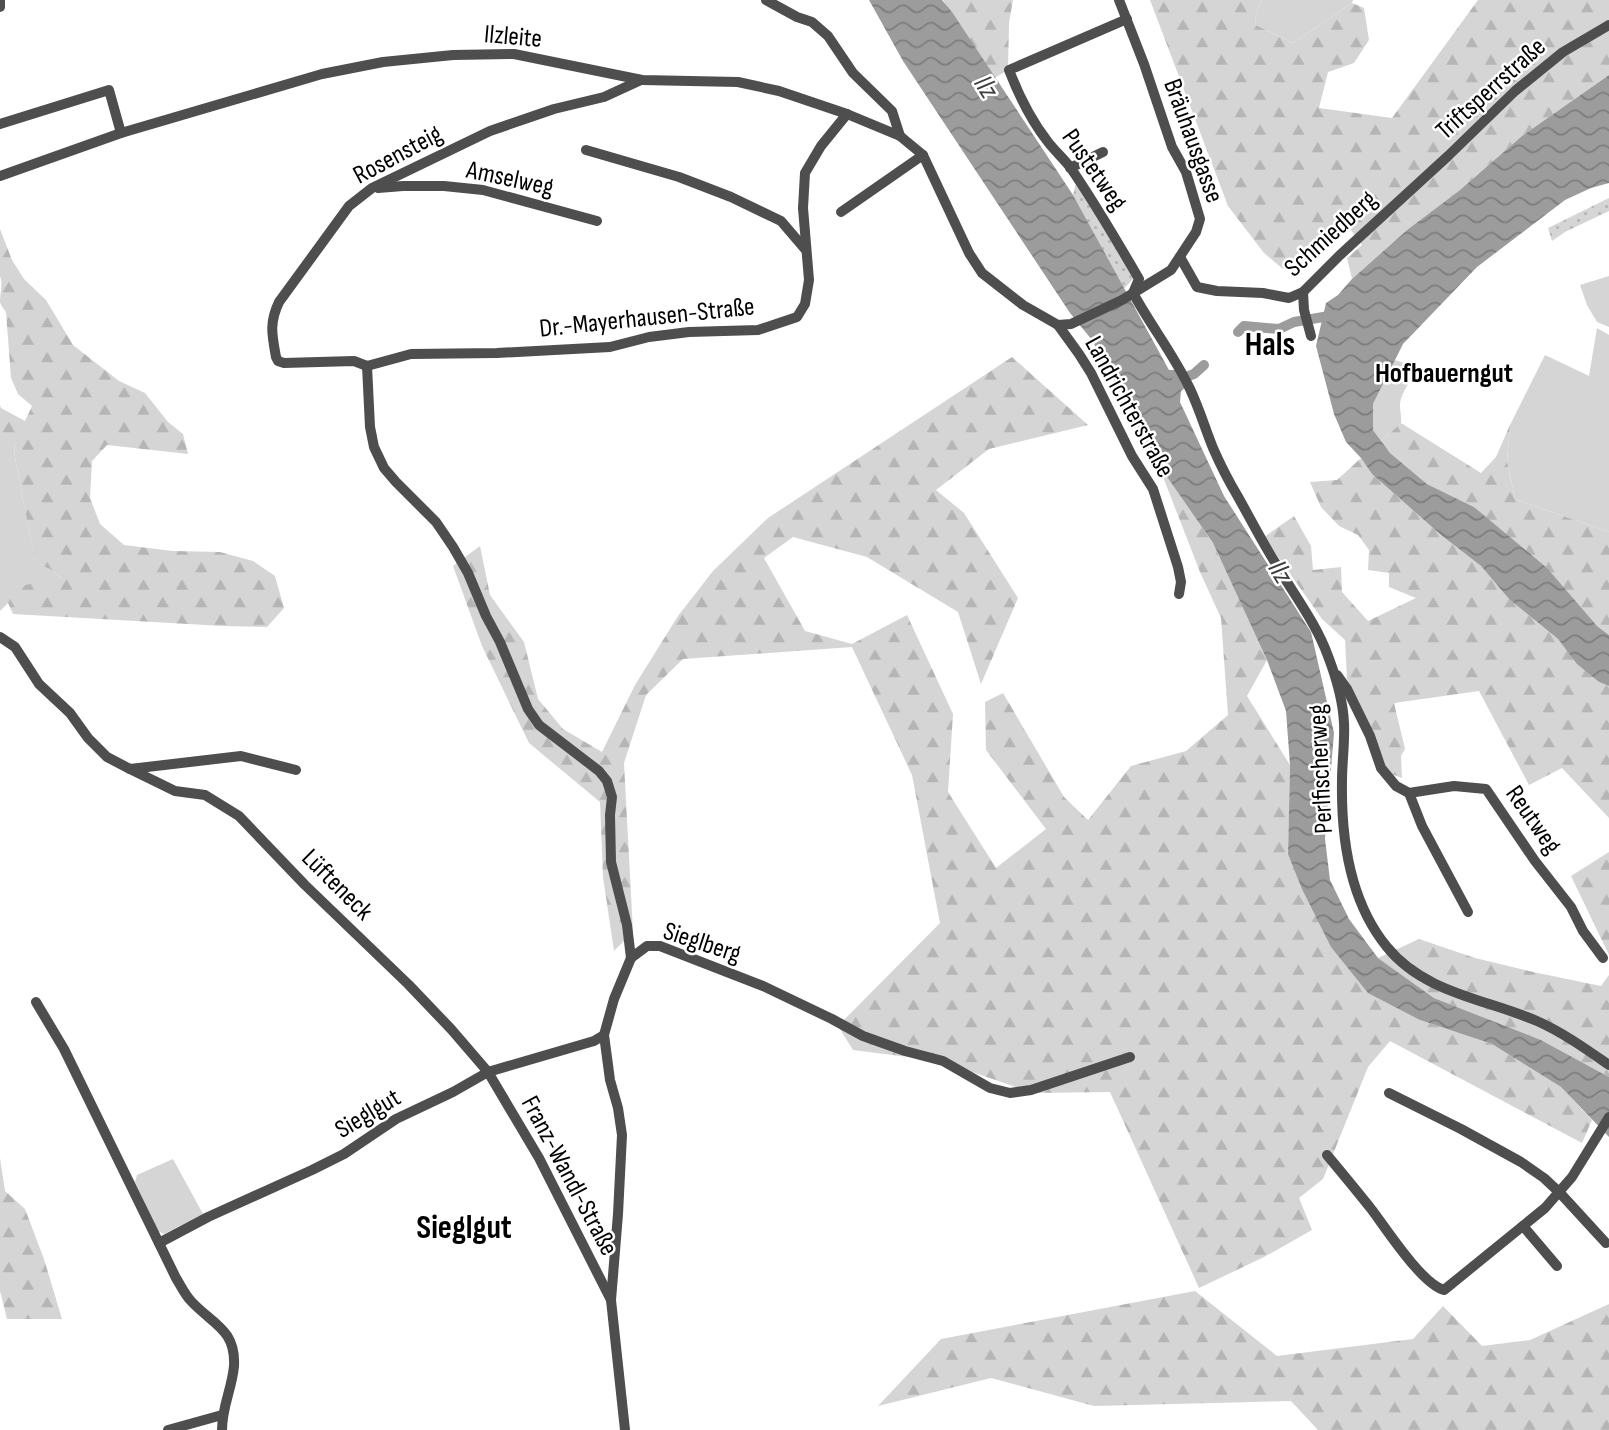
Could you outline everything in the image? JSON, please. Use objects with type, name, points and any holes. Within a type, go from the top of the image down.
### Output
[{"type":"street","points":[[0,7],[1,0]]},
{"type":"street","points":[[766,0],[812,22],[828,36],[853,73],[892,111],[900,136]]},
{"type":"street","name":"Bräuhausgasse","points":[[1058,325],[1071,324],[1133,293],[1171,270],[1196,232],[1200,219],[1186,172],[1172,147],[1119,0]]},
{"type":"street","name":"Pustetweg","points":[[1127,19],[1009,70],[1033,120],[1070,167],[1139,279],[1133,293]]},
{"type":"street","name":"Triftsperrstraße","points":[[1407,194],[1515,91],[1563,52],[1609,25]]},
{"type":"street","name":"Ilzleite","points":[[0,176],[121,133],[322,74],[383,62],[453,55],[514,54],[642,80],[738,82],[779,91],[847,114],[900,136]]},
{"type":"street","name":"Rosensteig","points":[[367,366],[354,361],[278,361],[271,331],[273,315],[279,302],[349,206],[372,188],[490,131],[554,109],[604,97],[642,80]]},
{"type":"street","points":[[0,124],[108,90],[121,133]]},
{"type":"street","name":"Dr.-Mayerhausen-Straße","points":[[367,366],[411,354],[610,347],[649,337],[689,332],[758,330],[797,317],[804,304],[809,280],[803,208],[805,173],[821,146],[847,114]]},
{"type":"street","name":"Landrichterstraße","points":[[900,136],[923,155],[968,253],[982,273],[1023,305],[1058,325],[1091,373],[1132,456],[1153,489],[1178,567],[1180,594]]},
{"type":"street","points":[[586,150],[680,177],[731,197],[781,221],[806,249]]},
{"type":"street","points":[[1070,167],[1103,152]]},
{"type":"street","points":[[841,212],[923,155]]},
{"type":"street","name":"Amselweg","points":[[372,188],[444,186],[483,190],[597,221]]},
{"type":"street","name":"Schmiedberg","points":[[1181,257],[1197,287],[1289,298],[1303,292],[1407,194]]},
{"type":"street","points":[[1303,292],[1309,331]]},
{"type":"street","name":"Perlfischerweg","points":[[1133,293],[1191,390],[1234,491],[1276,565],[1308,614],[1328,654],[1342,702],[1344,724],[1344,836],[1361,900],[1374,928],[1386,947],[1422,978],[1450,991],[1536,1020],[1609,1065]]},
{"type":"street","points":[[367,366],[370,427],[374,447],[384,468],[436,522],[453,547],[500,642],[528,709],[539,725],[598,771],[607,782],[612,797],[611,862],[627,925],[631,958]]},
{"type":"street","name":"Lüfteneck","points":[[0,637],[15,647],[39,684],[71,713],[88,738],[107,757],[175,791],[205,795],[239,816],[305,885],[408,984],[488,1072]]},
{"type":"street","points":[[1332,669],[1354,703],[1370,736],[1381,768],[1396,786],[1409,793],[1422,826],[1468,912]]},
{"type":"street","points":[[130,769],[241,756],[296,770]]},
{"type":"street","name":"Reutweg","points":[[1409,793],[1454,786],[1486,789],[1535,861],[1571,907],[1583,931],[1603,958]]},
{"type":"street","name":"Sieglberg","points":[[625,1430],[611,1300],[622,1135],[604,1035],[614,999],[631,958],[647,946],[660,946],[763,986],[832,1018],[863,1036],[943,1061],[990,1088],[1010,1093],[1031,1090],[1130,1057]]},
{"type":"street","points":[[36,1002],[64,1049],[176,1278],[189,1300],[220,1326],[231,1342],[234,1353],[232,1380],[222,1415],[222,1430]]},
{"type":"street","name":"Sieglgut","points":[[159,1242],[344,1154],[396,1119],[488,1072],[594,1041],[604,1035]]},
{"type":"street","name":"Franz-Wandl-Straße","points":[[488,1072],[539,1158],[611,1300]]},
{"type":"street","points":[[1388,1093],[1461,1129],[1544,1178],[1606,1243]]},
{"type":"street","points":[[1327,1156],[1421,1273],[1436,1288],[1444,1290],[1560,1193],[1609,1117]]},
{"type":"street","points":[[1523,1226],[1557,1266]]},
{"type":"street","points":[[167,1430],[222,1415]]},
{"type":"green space","points":[[943,0],[1013,0],[1009,23],[1008,70],[993,79]]},
{"type":"green space","points":[[1150,0],[1261,0],[1255,18],[1256,25],[1293,43],[1352,3],[1364,8],[1369,40],[1354,63],[1328,72],[1319,108],[1392,118],[1478,0],[1609,0],[1609,75],[1522,136],[1352,279],[1347,258],[1362,245],[1351,230],[1283,269],[1264,253],[1228,206]]},
{"type":"green space","points":[[1261,0],[1353,0],[1293,43],[1256,25],[1255,18]]},
{"type":"green space","points":[[1077,179],[1133,279],[1124,289],[1073,195]]},
{"type":"green space","points":[[1609,198],[1609,211],[1552,241],[1548,228]]},
{"type":"green space","points":[[0,229],[12,260],[24,279],[46,300],[73,345],[119,381],[145,393],[168,422],[183,434],[188,454],[107,445],[92,461],[90,498],[100,524],[124,545],[173,551],[220,552],[253,561],[275,576],[284,608],[267,627],[13,614],[8,603],[15,587],[61,578],[50,569],[35,563],[14,441],[0,434],[0,405],[25,421],[32,406],[18,394],[11,378],[6,312],[0,302]]},
{"type":"green space","points":[[1609,276],[1609,327],[1597,322],[1580,285]]},
{"type":"green space","points":[[1597,328],[1609,335],[1609,532],[1515,499],[1507,461],[1510,425],[1545,355],[1589,376]]},
{"type":"green space","points":[[1012,357],[1088,425],[989,449],[936,490],[964,513],[1018,598],[981,684],[958,612],[867,557],[793,537],[764,558],[805,631],[852,644],[907,615],[953,714],[948,792],[996,868],[1046,829],[986,750],[985,702],[1003,693],[1064,797],[1088,820],[1131,766],[1186,751],[1228,715],[1221,618],[1158,464],[1213,543],[1267,660],[1247,696],[1290,765],[1288,854],[1420,1020],[1492,1044],[1561,1087],[1592,1120],[1582,1143],[1390,1041],[1368,1067],[1323,1179],[1299,1198],[1312,1230],[1264,1257],[1199,1288],[1110,1092],[1033,1093],[940,1061],[853,1050],[838,1026],[940,923],[912,775],[852,647],[683,659],[646,695],[624,763],[633,932],[614,951],[603,877],[600,802],[529,743],[482,646],[453,566],[480,546],[490,595],[524,642],[538,699],[563,729],[602,752],[635,685],[678,616],[713,571],[768,518]]},
{"type":"green space","points":[[1395,360],[1407,364],[1411,375],[1401,400],[1401,423],[1381,441],[1373,430],[1373,404]]},
{"type":"green space","points":[[1401,423],[1481,473],[1496,457],[1510,425],[1507,461],[1515,499],[1609,532],[1609,635],[1474,507],[1427,484],[1390,453],[1381,441]]},
{"type":"green space","points":[[0,434],[14,440],[35,562],[62,579],[16,587],[8,603],[0,611]]},
{"type":"green space","points":[[1361,458],[1372,474],[1441,535],[1481,566],[1509,599],[1558,639],[1578,664],[1599,682],[1609,686],[1609,818],[1562,768],[1529,785],[1479,691],[1394,703],[1405,749],[1401,756],[1402,778],[1386,772],[1370,727],[1347,679],[1345,640],[1322,619],[1264,537],[1294,516],[1311,546],[1313,570],[1341,567],[1342,592],[1368,621],[1416,598],[1389,587],[1389,573],[1368,570],[1369,550],[1358,535],[1339,526],[1321,507],[1310,482],[1337,480]]},
{"type":"green space","points":[[1609,852],[1609,955],[1571,876]]},
{"type":"green space","points":[[1419,939],[1475,958],[1601,986],[1609,975],[1609,1077],[1541,1040],[1434,998],[1378,958]]},
{"type":"green space","points":[[0,1158],[5,1191],[25,1209],[62,1319],[7,1319],[0,1291]]},
{"type":"green space","points":[[173,1159],[203,1214],[164,1234],[158,1231],[135,1182],[137,1175]]},
{"type":"green space","points":[[1195,1291],[1277,1356],[1413,1339],[1443,1306],[1482,1346],[1530,1340],[1609,1304],[1609,1430],[1318,1430],[1291,1401],[1094,1406],[991,1378],[878,1406],[941,1339]]},
{"type":"water","name":"Ilz","points":[[869,0],[942,0],[1073,195],[1169,370],[1179,370],[1187,386],[1181,391],[1180,402],[1224,496],[1311,632],[1334,733],[1325,839],[1330,880],[1349,919],[1378,958],[1434,998],[1541,1040],[1609,1077],[1609,1137],[1561,1087],[1492,1044],[1420,1020],[1368,993],[1331,947],[1288,854],[1290,765],[1286,711],[1267,660],[1213,543],[1158,464],[1092,340],[1070,313],[903,61]]},
{"type":"water","points":[[1609,75],[1609,183],[1565,200],[1477,267],[1403,344],[1373,404],[1373,430],[1390,453],[1427,484],[1474,507],[1547,568],[1597,626],[1609,635],[1609,686],[1599,682],[1577,664],[1558,639],[1509,599],[1481,566],[1441,535],[1372,474],[1346,442],[1334,414],[1316,346],[1326,303],[1407,230],[1460,190],[1522,136]]},
{"type":"waterway","points":[[1238,332],[1244,326],[1279,329],[1294,322],[1335,315]]},
{"type":"waterway","points":[[1177,380],[1194,374],[1204,365]]},
{"type":"district","name":"Hals","points":[[1270,345]]},
{"type":"district","name":"Hofbauerngut","points":[[1444,373]]},
{"type":"district","name":"Sieglgut","points":[[464,1228]]}]
